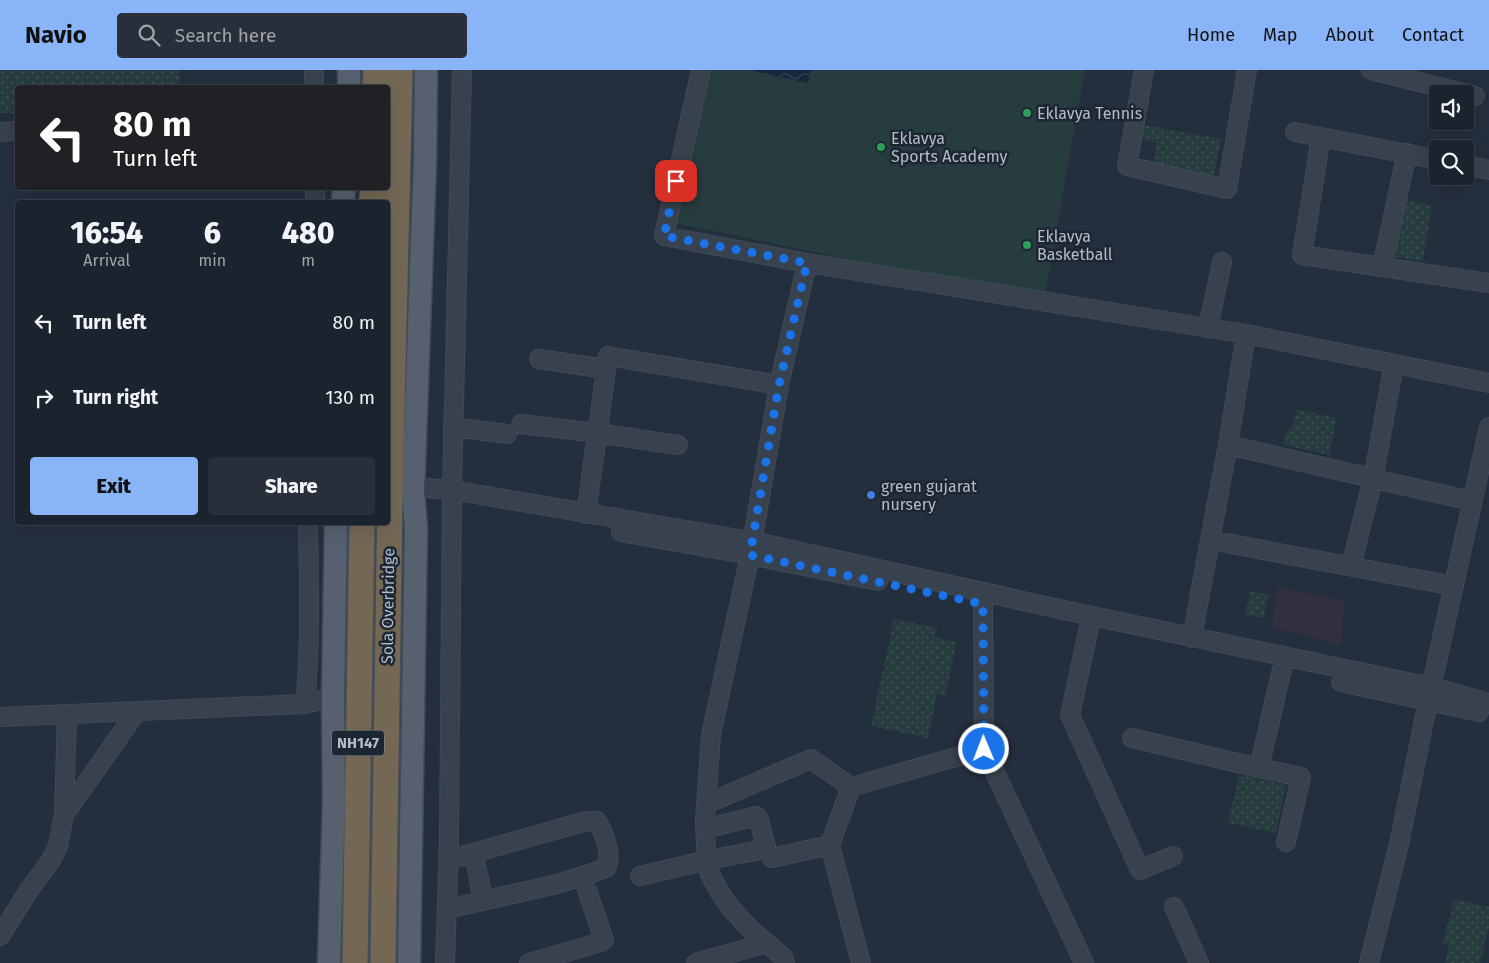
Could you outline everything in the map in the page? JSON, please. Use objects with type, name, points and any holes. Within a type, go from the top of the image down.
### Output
[{"type":"highway","points":[[375,85],[376,70]]},
{"type":"highway","name":"Sola Overbridge","points":[[390,493],[400,70]]},
{"type":"highway","name":"Sola Overbridge","points":[[355,963],[362,525]]},
{"type":"highway","name":"Sola Overbridge","points":[[383,963],[390,525]]},
{"type":"main road","points":[[349,70],[349,85]]},
{"type":"main road","points":[[409,963],[416,527],[414,493],[425,161],[426,70]]},
{"type":"main road","points":[[329,963],[334,802],[333,697],[336,525]]},
{"type":"street","points":[[314,70],[314,85]]},
{"type":"street","points":[[445,963],[453,427],[462,70]]},
{"type":"street","points":[[701,70],[664,236],[807,263],[1246,334],[1489,383]]},
{"type":"street","points":[[1144,70],[1127,166],[1227,189],[1247,70]]},
{"type":"street","points":[[1371,70],[1423,76],[1476,96]]},
{"type":"street","points":[[0,132],[15,131]]},
{"type":"street","points":[[1295,132],[1429,158]]},
{"type":"street","points":[[1322,137],[1302,255],[1489,282]]},
{"type":"street","points":[[1382,267],[1407,153]]},
{"type":"street","points":[[1474,167],[1489,170]]},
{"type":"street","points":[[1208,328],[1222,262]]},
{"type":"street","points":[[785,963],[783,958],[750,929],[729,906],[710,874],[705,829],[711,735],[751,548],[779,385],[807,263]]},
{"type":"street","points":[[1192,638],[1228,445],[1246,334]]},
{"type":"street","points":[[586,514],[608,356],[779,385]]},
{"type":"street","points":[[539,358],[606,369]]},
{"type":"street","points":[[1351,566],[1373,479],[1394,364]]},
{"type":"street","points":[[453,427],[597,433],[678,445]]},
{"type":"street","points":[[1369,963],[1399,844],[1454,586],[1479,492],[1489,427]]},
{"type":"street","points":[[1228,445],[1383,481],[1479,492]]},
{"type":"street","points":[[414,493],[452,496],[586,514],[1192,638],[1430,694],[1489,714]]},
{"type":"street","points":[[452,496],[751,548],[983,604],[1282,669],[1489,703]]},
{"type":"street","points":[[305,704],[308,679],[310,592],[308,525]]},
{"type":"street","points":[[1210,540],[1454,586]]},
{"type":"street","points":[[983,604],[984,749],[1084,963]]},
{"type":"street","points":[[1089,627],[1070,715],[1140,870],[1173,856]]},
{"type":"street","points":[[1260,768],[1282,669]]},
{"type":"street","points":[[0,717],[305,704],[333,697]]},
{"type":"street","points":[[64,815],[138,711]]},
{"type":"street","points":[[0,936],[58,846],[64,815],[67,714]]},
{"type":"street","points":[[1132,738],[1301,777],[1286,842]]},
{"type":"street","points":[[851,787],[984,749]]},
{"type":"street","points":[[706,804],[811,759],[851,787]]},
{"type":"street","points":[[851,787],[830,844],[861,963]]},
{"type":"street","points":[[640,876],[761,850],[766,847],[759,820],[756,816],[705,829]]},
{"type":"street","points":[[447,909],[557,884],[607,867],[610,860],[602,828],[597,821],[587,821],[448,860]]},
{"type":"street","points":[[772,858],[830,844]]},
{"type":"street","points":[[474,854],[483,900]]},
{"type":"street","points":[[529,963],[563,958],[604,940],[587,890]]},
{"type":"street","points":[[1174,907],[1198,963]]},
{"type":"street","points":[[696,963],[767,943]]},
{"type":"shaded area","points":[[1278,587],[1344,601],[1341,645],[1271,627]]},
{"type":"green space","points":[[0,70],[179,70],[179,85],[15,85],[15,113],[0,113]]},
{"type":"green space","name":"Eklavya Sports Academy","points":[[707,70],[1085,70],[1044,300],[675,223]]},
{"type":"green space","points":[[1139,124],[1221,139],[1213,182],[1152,170],[1157,143],[1137,139]]},
{"type":"green space","points":[[1404,200],[1432,205],[1423,261],[1395,257]]},
{"type":"green space","points":[[1296,409],[1337,418],[1329,455],[1283,445],[1285,433],[1293,425]]},
{"type":"green space","points":[[1250,591],[1268,594],[1264,618],[1246,615]]},
{"type":"green space","points":[[894,619],[937,628],[935,637],[957,642],[945,696],[937,694],[928,738],[871,726]]},
{"type":"green space","points":[[1239,775],[1286,785],[1276,833],[1228,823]]},
{"type":"green space","points":[[1454,899],[1489,907],[1489,927],[1480,963],[1445,963],[1449,946],[1443,944]]},
{"type":"water","points":[[753,70],[811,70],[808,83]]},
{"type":"place","name":"Eklavya Tennis","points":[[1027,113]]},
{"type":"place","name":"Eklavya Sports Academy","points":[[881,147]]},
{"type":"place","name":"Eklavya Basketball","points":[[1027,245]]},
{"type":"place","name":"green gujarat nursery","points":[[871,495]]},
{"type":"route","points":[[676,181],[664,236],[807,263],[779,385],[750,555],[983,604],[984,749]]}]
